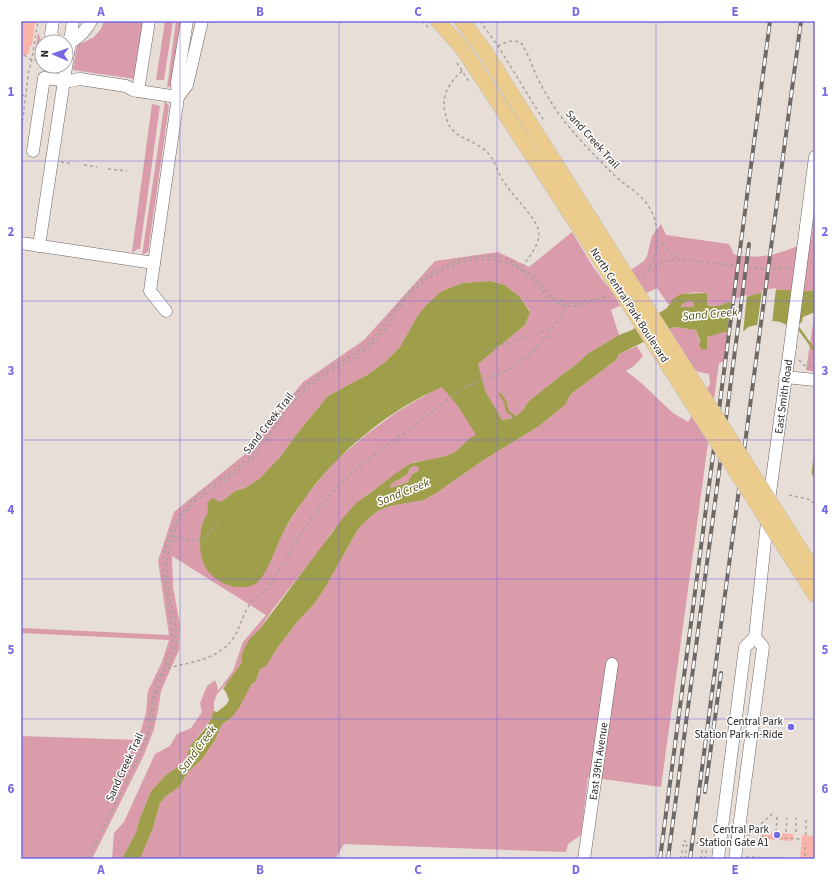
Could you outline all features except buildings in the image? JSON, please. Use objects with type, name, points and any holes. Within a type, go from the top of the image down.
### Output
[{"type":"main road","name":"North Central Park Boulevard","points":[[438,21],[463,49],[612,266],[815,572]]},
{"type":"main road","name":"North Central Park Boulevard","points":[[462,21],[488,56],[612,266],[815,595]]},
{"type":"street","points":[[51,34],[53,21]]},
{"type":"street","points":[[71,34],[73,21]]},
{"type":"street","points":[[74,40],[87,29],[91,21]]},
{"type":"street","points":[[136,91],[149,21]]},
{"type":"street","points":[[166,311],[150,291],[178,97],[177,82],[187,21]]},
{"type":"street","points":[[178,97],[187,85],[202,21]]},
{"type":"street","points":[[39,246],[67,74]]},
{"type":"street","points":[[34,150],[44,78],[67,80],[80,79],[126,86],[136,91],[178,97]]},
{"type":"street","name":"East Smith Road","points":[[718,859],[746,647],[755,637],[770,493],[815,157]]},
{"type":"street","points":[[21,243],[154,263]]},
{"type":"street","points":[[785,377],[815,380]]},
{"type":"street","name":"East Smith Road","points":[[740,858],[763,647],[755,637]]},
{"type":"street","name":"East 39th Avenue","points":[[584,859],[612,664]]},
{"type":"path","points":[[21,133],[29,69],[32,60],[38,21]]},
{"type":"path","name":"Sand Creek Trail","points":[[480,21],[498,46],[510,41],[519,41],[522,44],[545,90],[571,130],[615,176],[643,199],[650,208],[655,220],[658,239],[650,269],[666,261],[680,259],[777,270],[795,267]]},
{"type":"path","points":[[24,55],[32,60]]},
{"type":"path","points":[[462,71],[447,88],[444,97],[444,110],[447,122],[455,133],[486,151],[494,161],[509,192],[534,221],[539,233],[538,240],[521,269]]},
{"type":"path","points":[[21,95],[26,96]]},
{"type":"path","points":[[60,162],[73,164]]},
{"type":"path","points":[[84,165],[97,167]]},
{"type":"path","points":[[108,169],[127,171]]},
{"type":"path","points":[[658,239],[671,253],[680,259]]},
{"type":"path","points":[[147,737],[147,727],[155,685],[166,664],[172,646],[172,626],[163,572],[164,554],[169,536],[177,520],[189,503],[207,488],[237,468],[253,452],[292,398],[325,372],[363,348],[386,323],[404,296],[414,285],[445,265],[455,261],[474,256],[492,256],[506,259],[516,263],[521,269],[529,272],[547,292],[559,300],[573,303],[592,298],[600,299]]},
{"type":"path","name":"Sand Creek Trail","points":[[88,859],[138,759],[154,715],[161,679],[168,668],[176,646],[176,631],[166,571],[167,557],[172,537],[182,518],[199,498],[237,472],[255,456],[281,417],[299,395],[320,378],[350,361],[368,348],[382,333],[406,299],[429,277],[450,266],[477,260],[490,259],[503,261],[521,269],[544,294],[552,300],[566,305],[575,306],[590,303]]},
{"type":"path","points":[[807,264],[815,260]]},
{"type":"path","points":[[168,668],[206,659],[229,645],[239,629],[248,607],[269,586],[297,540],[331,494],[357,469],[456,393],[475,382],[510,369],[521,362],[541,343],[563,313],[566,305]]},
{"type":"path","points":[[484,351],[499,345],[535,335],[553,326]]},
{"type":"path","points":[[802,364],[815,368]]},
{"type":"path","points":[[790,495],[808,499],[815,504]]},
{"type":"path","points":[[169,536],[198,542],[218,524]]},
{"type":"path","points":[[748,837],[773,813]]},
{"type":"path","points":[[776,832],[777,816]]},
{"type":"path","points":[[786,832],[787,818]]},
{"type":"path","points":[[796,818],[796,832]]},
{"type":"path","points":[[806,818],[806,835]]},
{"type":"path","points":[[814,833],[815,819]]},
{"type":"path","points":[[756,833],[761,837],[802,839]]},
{"type":"path","points":[[681,859],[684,841],[711,845]]},
{"type":"path","points":[[685,859],[687,842]]},
{"type":"path","points":[[805,843],[805,856]]},
{"type":"path","points":[[701,859],[703,844]]},
{"type":"path","points":[[705,859],[707,844]]},
{"type":"path","points":[[740,858],[801,859]]},
{"type":"shaded area","points":[[104,21],[145,21],[135,79],[74,70],[78,45],[94,37],[101,29]]},
{"type":"shaded area","points":[[165,21],[173,21],[164,80],[156,80]]},
{"type":"shaded area","points":[[176,21],[182,21],[172,85],[167,88]]},
{"type":"shaded area","points":[[165,101],[169,106],[148,252],[142,255]]},
{"type":"shaded area","points":[[152,104],[160,106],[140,249],[132,252]]},
{"type":"shaded area","points":[[815,193],[815,290],[783,290],[763,292],[718,306],[707,305],[706,293],[681,295],[669,305],[657,288],[611,310],[619,335],[587,354],[578,363],[529,401],[522,411],[513,418],[501,420],[453,454],[415,462],[366,495],[331,533],[319,551],[273,609],[259,630],[251,637],[242,654],[242,662],[229,681],[217,694],[214,702],[214,711],[210,721],[190,746],[186,759],[178,767],[166,775],[151,791],[136,832],[122,859],[112,859],[114,833],[124,822],[155,754],[170,746],[177,734],[191,728],[202,712],[200,703],[207,686],[215,680],[218,691],[233,671],[243,642],[266,615],[172,556],[173,587],[180,625],[179,650],[161,691],[154,729],[144,755],[92,859],[21,859],[21,736],[138,740],[146,713],[148,691],[162,662],[169,640],[21,633],[21,628],[169,635],[158,561],[174,512],[244,455],[303,382],[364,340],[435,261],[498,252],[529,267],[572,232],[607,286],[644,261],[647,256],[652,236],[661,224],[666,235],[729,244],[733,253],[736,255],[754,257],[779,253],[811,240],[813,227],[811,222]],"holes":[[[490,281],[505,285],[520,297],[530,311],[525,325],[478,364],[397,412],[367,434],[334,462],[303,500],[283,532],[267,568],[202,525],[209,512],[235,491],[245,488],[259,479],[281,456],[295,436],[328,396],[367,375],[385,362],[400,347],[418,315],[428,303],[442,291],[463,283]]]},
{"type":"shaded area","points":[[690,301],[695,303],[695,307],[681,308],[682,304]]},
{"type":"shaded area","points":[[815,311],[815,372],[806,370]]},
{"type":"shaded area","points":[[674,327],[696,330],[702,350],[707,348],[707,337],[717,333],[729,331],[725,361],[719,363],[661,787],[588,777],[581,835],[568,844],[566,852],[344,844],[335,859],[140,859],[153,828],[160,803],[166,796],[179,787],[188,772],[207,752],[215,740],[222,724],[231,718],[251,685],[256,681],[260,669],[266,665],[297,622],[314,604],[325,588],[358,529],[368,519],[378,511],[390,506],[424,500],[438,492],[482,461],[539,426],[565,405],[571,394],[616,360],[619,354],[637,346],[643,356],[634,366],[626,371],[639,381],[673,413],[688,422],[710,384],[709,374],[690,370],[667,331]]},
{"type":"shaded area","points":[[417,466],[419,469],[417,472],[413,473],[408,482],[391,488],[390,486],[392,483],[406,475],[410,468]]},
{"type":"water","name":"Sand Creek","points":[[490,281],[505,285],[520,297],[530,312],[525,325],[478,364],[485,391],[502,420],[513,418],[522,411],[529,401],[578,363],[587,354],[619,335],[632,330],[667,308],[673,299],[681,294],[707,293],[707,305],[718,306],[763,292],[783,290],[815,290],[815,312],[803,317],[802,322],[794,328],[774,321],[748,327],[744,331],[724,332],[707,337],[707,349],[702,350],[699,345],[700,341],[696,330],[674,327],[619,354],[616,360],[571,394],[565,405],[539,426],[482,461],[438,492],[424,500],[390,506],[378,511],[358,529],[325,588],[314,604],[297,622],[278,647],[266,666],[260,669],[256,681],[251,685],[239,708],[231,718],[222,724],[215,740],[207,752],[188,772],[179,787],[166,796],[160,803],[153,828],[140,859],[122,859],[136,832],[151,791],[166,775],[182,764],[186,759],[190,746],[204,730],[214,711],[217,712],[226,705],[229,700],[223,689],[242,662],[242,654],[251,637],[259,630],[343,518],[355,504],[406,466],[451,454],[476,435],[458,406],[442,387],[403,407],[365,435],[331,466],[288,523],[271,560],[259,581],[248,586],[233,586],[219,581],[204,564],[200,550],[200,535],[203,522],[208,513],[207,503],[212,498],[221,502],[235,491],[245,488],[259,479],[281,456],[295,436],[328,396],[367,375],[385,362],[400,347],[418,315],[428,303],[442,291],[463,283]],"holes":[[[690,301],[694,303],[694,307],[681,307],[682,304]],[[417,466],[419,469],[417,472],[412,474],[408,482],[391,488],[390,486],[392,483],[406,475],[410,468]]]},
{"type":"pier","points":[[776,288],[772,324],[757,327],[762,290]]},
{"type":"pier","points":[[747,295],[743,333],[727,333],[731,300]]},
{"type":"waterway","points":[[797,326],[815,351]]},
{"type":"waterway","points":[[500,394],[506,403],[506,408],[509,413],[513,415],[515,420]]},
{"type":"waterway","points":[[815,453],[813,473],[815,478]]},
{"type":"railway","points":[[660,859],[770,21]]},
{"type":"railway","points":[[690,859],[801,21]]},
{"type":"railway","points":[[668,859],[749,244]]},
{"type":"railway","points":[[705,792],[721,673]]},
{"type":"place","name":"Central Park Station Park-n-Ride","points":[[791,727]]},
{"type":"place","name":"Central Park Station Gate A1","points":[[777,835]]}]
